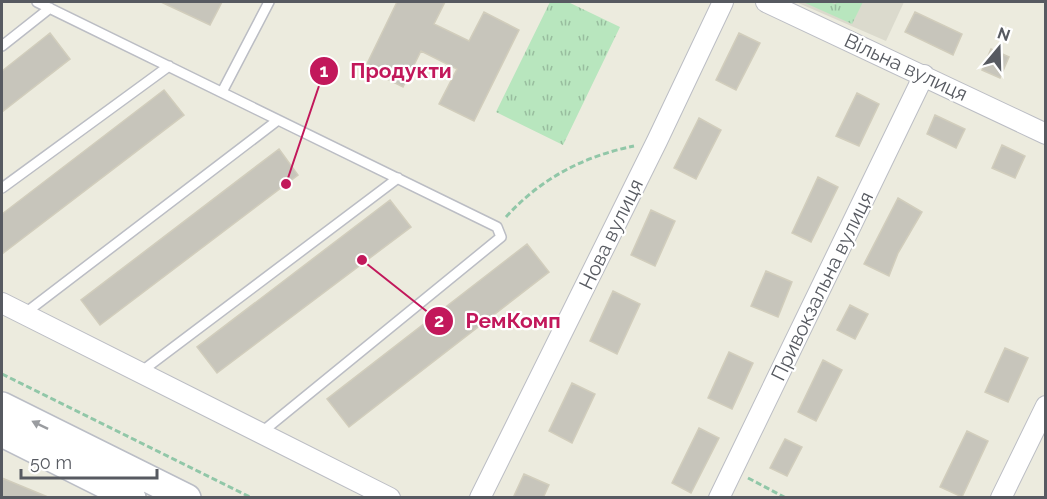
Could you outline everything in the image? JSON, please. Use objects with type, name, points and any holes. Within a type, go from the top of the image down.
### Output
[{"type":"main road","points":[[2,406],[187,498]]},
{"type":"main road","points":[[2,433],[132,498]]},
{"type":"street","name":"Нова вулиця","points":[[480,498],[657,141],[723,2]]},
{"type":"street","name":"Вільна вулиця","points":[[766,2],[1046,134]]},
{"type":"street","name":"Привокзальна вулиця","points":[[719,498],[924,75]]},
{"type":"street","points":[[2,303],[142,371],[390,498]]},
{"type":"street","points":[[1001,498],[1046,406]]},
{"type":"lane","points":[[37,2],[497,227],[501,237],[262,432]]},
{"type":"lane","points":[[222,92],[268,2]]},
{"type":"lane","points":[[2,46],[50,8]]},
{"type":"lane","points":[[2,188],[169,66]]},
{"type":"lane","points":[[24,314],[278,120]]},
{"type":"lane","points":[[142,371],[398,178]]},
{"type":"path","points":[[497,227],[526,194],[568,168],[607,151],[657,141]]},
{"type":"path","points":[[2,374],[252,498]]},
{"type":"path","points":[[733,471],[786,498]]},
{"type":"shaded area","points":[[796,2],[904,2],[886,41]]},
{"type":"green space","points":[[550,2],[568,2],[620,27],[563,145],[496,112]]},
{"type":"green space","points":[[803,2],[835,4],[837,2],[863,2],[852,24]]},
{"type":"building","points":[[161,2],[222,2],[210,25]]},
{"type":"building","points":[[397,2],[445,2],[434,24],[469,41],[484,12],[519,30],[474,121],[439,104],[457,69],[421,51],[403,87],[365,68]]},
{"type":"building","points":[[915,12],[962,34],[953,55],[905,32]]},
{"type":"building","points":[[50,33],[70,59],[2,112],[2,71]]},
{"type":"building","points":[[739,33],[760,43],[736,90],[716,80]]},
{"type":"building","points":[[991,49],[1009,57],[1000,78],[982,70]]},
{"type":"building","points":[[164,90],[184,115],[2,254],[2,214]]},
{"type":"building","points":[[857,93],[879,104],[859,146],[836,136]]},
{"type":"building","points":[[935,115],[965,129],[956,148],[927,134]]},
{"type":"building","points":[[699,118],[721,130],[696,179],[674,168]]},
{"type":"building","points":[[1002,145],[1025,156],[1015,178],[992,168]]},
{"type":"building","points":[[279,149],[298,175],[100,325],[81,300]]},
{"type":"building","points":[[818,177],[838,187],[811,242],[792,233]]},
{"type":"building","points":[[898,198],[922,212],[898,253],[889,276],[864,264]]},
{"type":"building","points":[[390,200],[411,227],[217,373],[197,347]]},
{"type":"building","points":[[651,210],[675,221],[655,266],[631,255]]},
{"type":"building","points":[[527,244],[549,272],[349,427],[327,399]]},
{"type":"building","points":[[766,271],[792,282],[778,317],[751,306]]},
{"type":"building","points":[[613,291],[640,304],[617,354],[590,341]]},
{"type":"building","points":[[850,305],[868,314],[855,339],[837,330]]},
{"type":"building","points":[[1005,348],[1028,358],[1008,402],[985,392]]},
{"type":"building","points":[[729,352],[753,363],[732,409],[708,398]]},
{"type":"building","points":[[823,360],[842,370],[816,421],[798,412]]},
{"type":"building","points":[[572,383],[595,394],[572,443],[549,431]]},
{"type":"building","points":[[699,428],[719,438],[691,493],[672,483]]},
{"type":"building","points":[[967,431],[988,441],[962,497],[940,487]]},
{"type":"building","points":[[785,439],[802,447],[787,476],[770,468]]},
{"type":"building","points":[[524,474],[549,485],[543,498],[513,498]]},
{"type":"building","points":[[2,478],[48,497],[48,498],[2,498]]},
{"type":"place","name":"Продукти","points":[[286,184]]},
{"type":"place","name":"РемКомп","points":[[362,260]]}]
